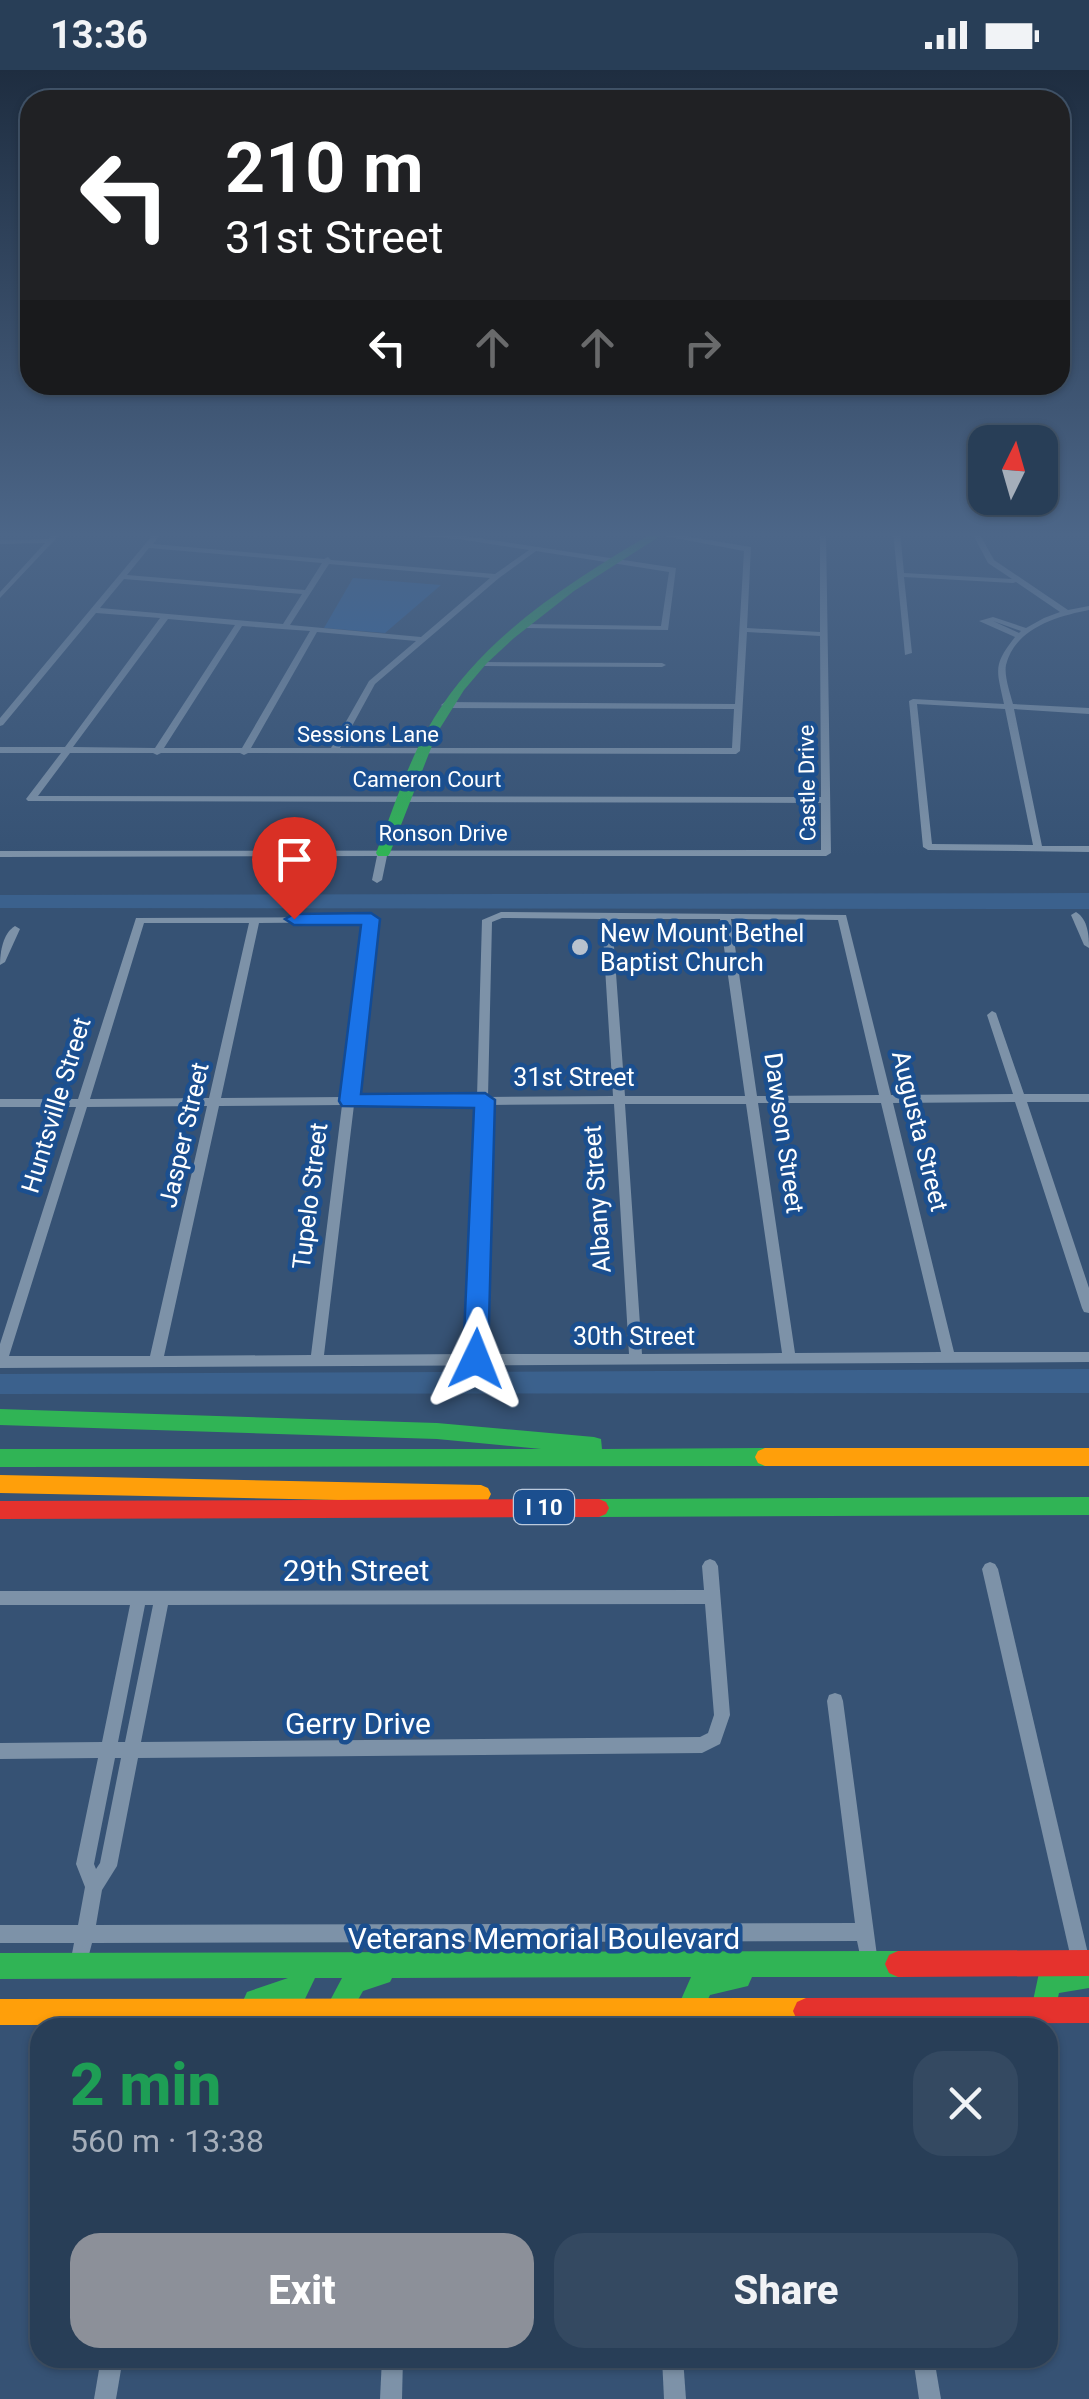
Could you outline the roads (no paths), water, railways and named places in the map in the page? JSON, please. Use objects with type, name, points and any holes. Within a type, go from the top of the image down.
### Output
[{"type":"main road","points":[[384,853],[445,704],[511,640]]},
{"type":"main road","points":[[0,1417],[437,1432],[732,1458]]},
{"type":"main road","name":"I 10","points":[[0,1458],[1089,1457]]},
{"type":"main road","points":[[0,1484],[398,1489],[703,1506]]},
{"type":"main road","name":"I 10","points":[[0,1510],[1089,1506]]},
{"type":"main road","points":[[690,2010],[702,1984],[717,1979],[840,1965]]},
{"type":"main road","name":"Veterans Memorial Boulevard","points":[[0,1966],[1086,1967]]},
{"type":"main road","points":[[169,2018],[288,1997],[304,1981],[308,1966]]},
{"type":"main road","points":[[337,2012],[355,1980],[380,1973],[473,1966]]},
{"type":"main road","points":[[1044,2010],[1048,1982],[1086,1967]]},
{"type":"main road","points":[[661,2018],[690,2010],[856,2018]]},
{"type":"main road","points":[[896,2018],[1089,2010]]},
{"type":"main road","points":[[200,2011],[337,2012],[393,2018]]},
{"type":"main road","points":[[0,2012],[141,2018]]},
{"type":"street","points":[[0,722],[68,640]]},
{"type":"street","points":[[65,753],[149,640]]},
{"type":"street","points":[[157,752],[229,640]]},
{"type":"street","points":[[244,752],[308,640]]},
{"type":"street","points":[[334,752],[372,682],[420,640]]},
{"type":"street","points":[[445,704],[738,707],[743,640]]},
{"type":"street","name":"Castle Drive","points":[[822,640],[826,853]]},
{"type":"street","points":[[907,640],[908,653]]},
{"type":"street","points":[[1014,640],[1001,668],[1038,849]]},
{"type":"street","points":[[486,664],[662,666]]},
{"type":"street","points":[[1089,710],[912,701],[928,848],[1089,849]]},
{"type":"street","name":"Sessions Lane","points":[[0,750],[736,751],[738,707]]},
{"type":"street","name":"Cameron Court","points":[[65,753],[31,799],[823,800]]},
{"type":"street","points":[[377,880],[384,853]]},
{"type":"street","name":"Ronson Drive","points":[[0,854],[826,853]]},
{"type":"street","points":[[476,1359],[485,1100],[486,920],[501,915],[725,916]]},
{"type":"street","name":"Albany Street","points":[[607,915],[636,1358]]},
{"type":"street","points":[[1076,915],[1089,946]]},
{"type":"street","name":"Augusta Street","points":[[725,916],[842,917],[949,1358]]},
{"type":"street","name":"Dawson Street","points":[[725,916],[789,1358]]},
{"type":"street","name":"Tupelo Street","points":[[255,919],[371,919],[317,1360]]},
{"type":"street","name":"Huntsville Street","points":[[0,1362],[79,1102],[140,920],[255,919]]},
{"type":"street","name":"Jasper Street","points":[[156,1360],[255,919]]},
{"type":"street","points":[[0,962],[14,928]]},
{"type":"street","points":[[992,1015],[1089,1308]]},
{"type":"street","name":"31st Street","points":[[0,1102],[1089,1098]]},
{"type":"street","name":"30th Street","points":[[0,1362],[1089,1357]]},
{"type":"street","points":[[710,1566],[713,1597]]},
{"type":"street","points":[[990,1569],[1086,1967]]},
{"type":"street","name":"29th Street","points":[[0,1598],[713,1597]]},
{"type":"street","name":"Gerry Drive","points":[[0,1751],[687,1749],[714,1738],[722,1715],[713,1597]]},
{"type":"street","points":[[94,1887],[85,1864],[139,1598]]},
{"type":"street","points":[[78,1966],[94,1887],[108,1866],[162,1598]]},
{"type":"street","points":[[834,1701],[869,1965]]},
{"type":"street","points":[[0,1934],[865,1932]]},
{"type":"street","points":[[105,2399],[110,2368]]},
{"type":"street","points":[[391,2399],[393,2368]]},
{"type":"street","points":[[673,2368],[675,2399]]},
{"type":"street","points":[[925,2368],[930,2399]]},
{"type":"place","name":"New Mount Bethel Baptist Church","points":[[580,947]]}]
